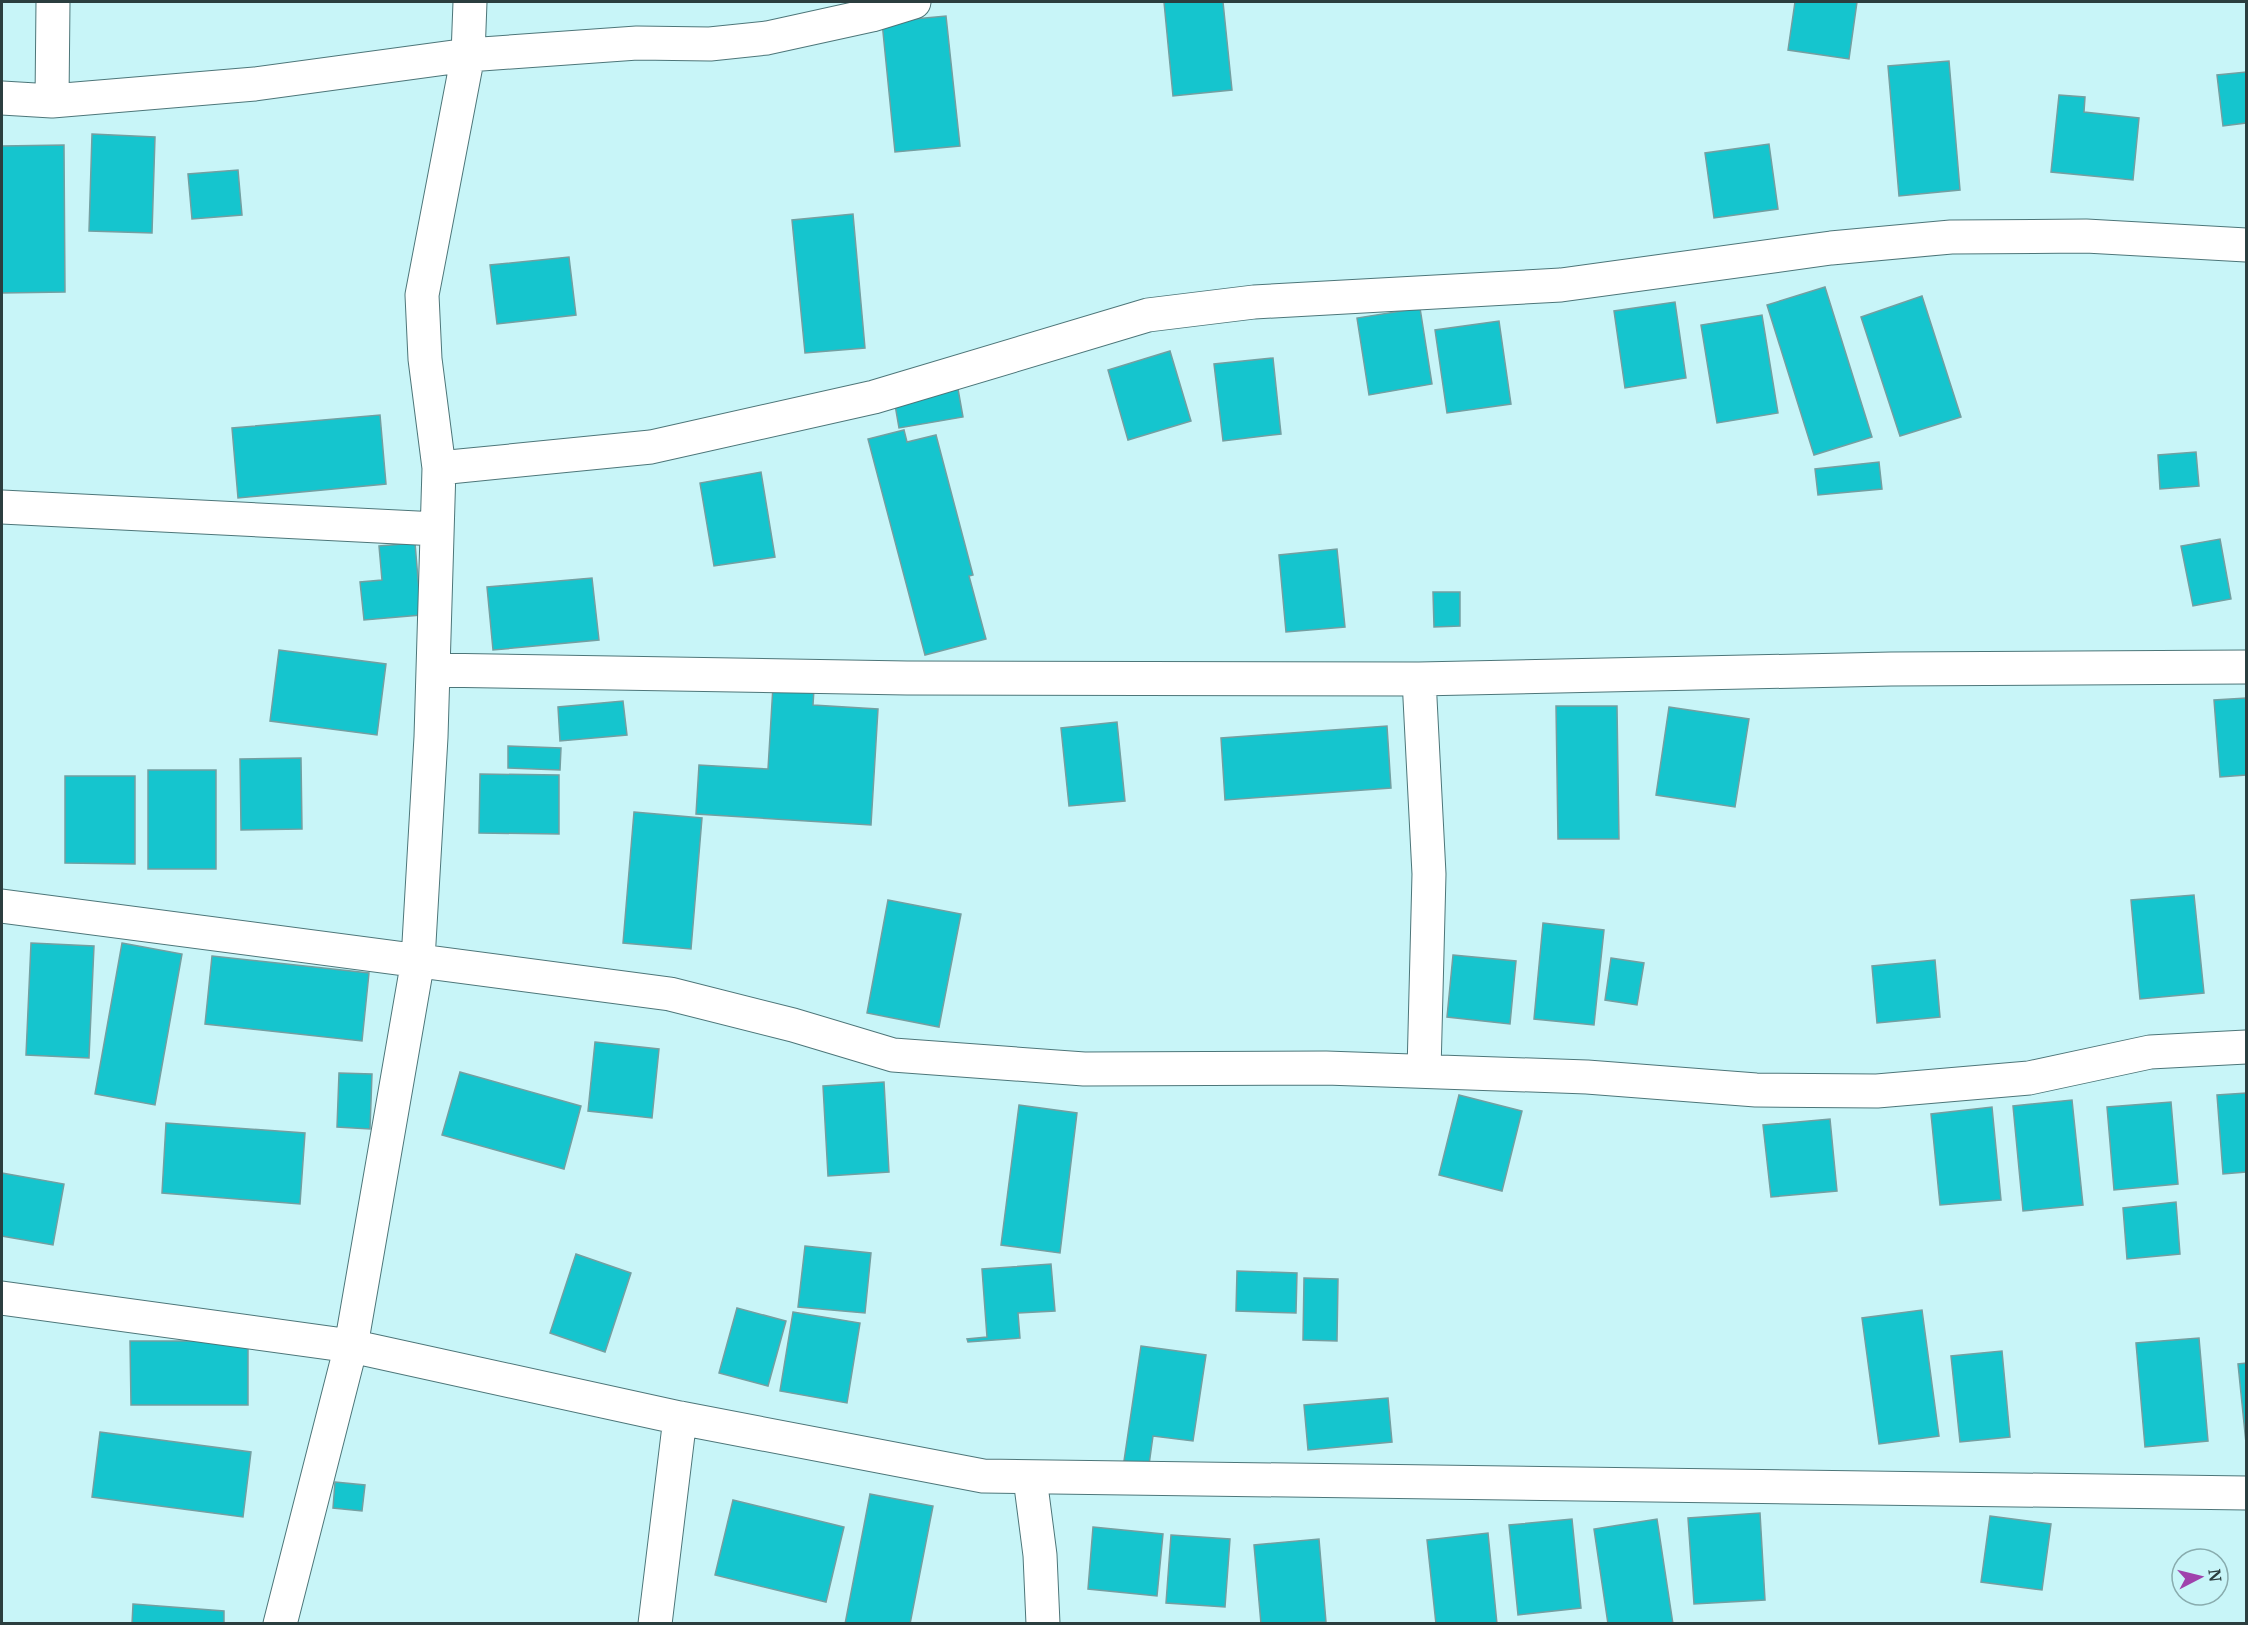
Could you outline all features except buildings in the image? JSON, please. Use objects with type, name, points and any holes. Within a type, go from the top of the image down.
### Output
[{"type":"street","points":[[52,101],[53,2]]},
{"type":"street","points":[[280,1623],[351,1346],[418,960],[433,670],[439,468],[424,358],[422,294],[468,55],[470,2]]},
{"type":"street","points":[[2,98],[52,101],[255,84],[468,55],[637,43],[710,44],[767,38],[873,8],[914,2]]},
{"type":"street","points":[[439,468],[651,447],[874,397],[1160,314],[1254,302],[1561,285],[1831,248],[1951,237],[2086,236],[2247,245]]},
{"type":"street","points":[[2,507],[437,529]]},
{"type":"street","points":[[433,670],[907,678],[1419,679],[1879,670],[2247,667]]},
{"type":"street","points":[[1419,679],[1429,874],[1424,1071]]},
{"type":"street","points":[[2,906],[670,994],[793,1025],[893,1055],[1084,1069],[1326,1068],[1587,1077],[1756,1090],[1877,1091],[2029,1078],[2150,1052],[2247,1047]]},
{"type":"street","points":[[2,1298],[351,1346],[680,1418],[914,1465],[983,1476],[2247,1493]]},
{"type":"street","points":[[655,1623],[680,1418]]},
{"type":"street","points":[[1030,1478],[1040,1555],[1043,1623]]}]
